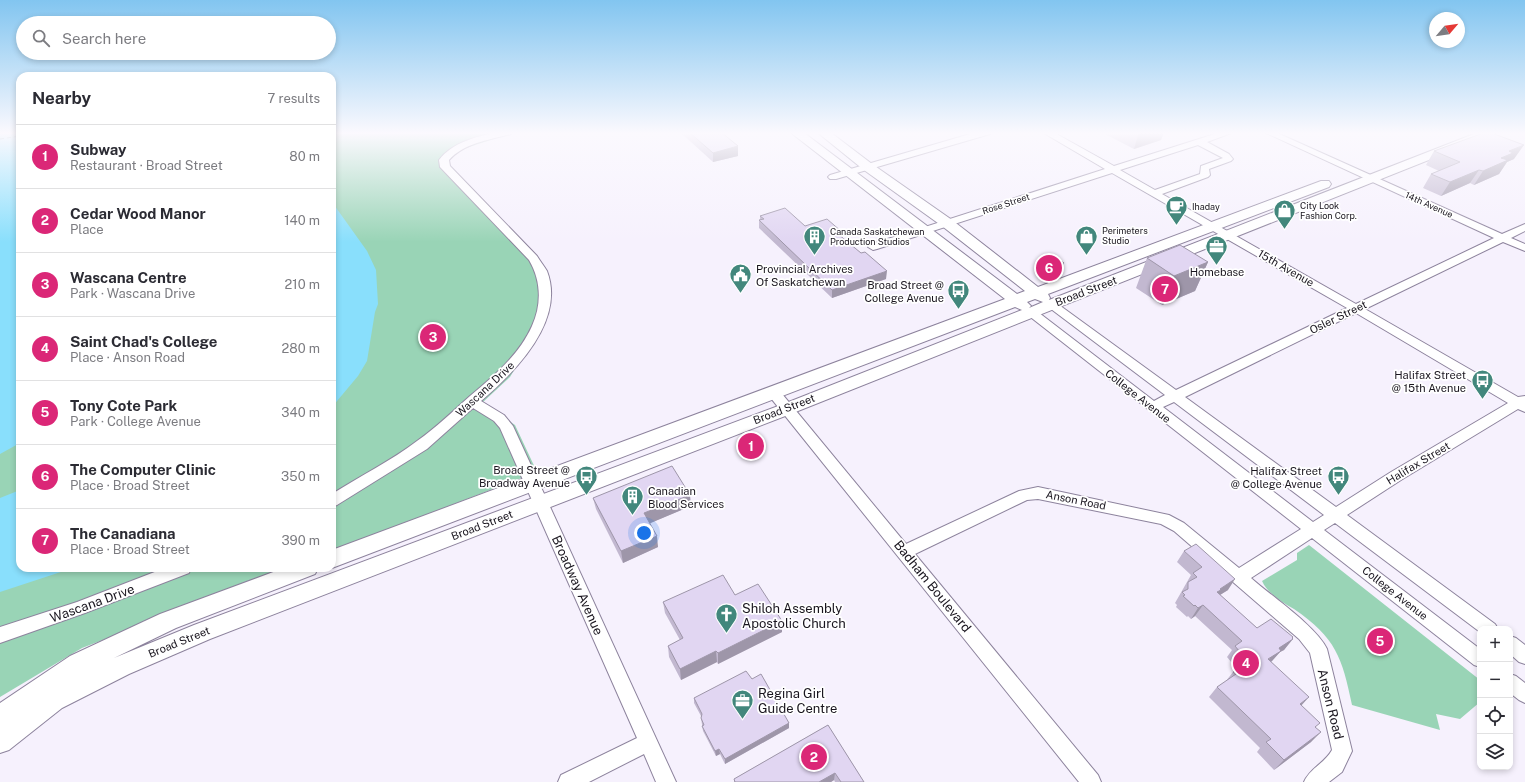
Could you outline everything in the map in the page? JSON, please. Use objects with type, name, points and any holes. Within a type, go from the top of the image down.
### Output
[{"type":"main road","name":"College Avenue","points":[[843,168],[1030,312]]},
{"type":"main road","name":"College Avenue","points":[[870,168],[947,223],[1051,304]]},
{"type":"main road","name":"Broad Street","points":[[336,557],[1365,168]]},
{"type":"main road","name":"Broad Street","points":[[0,741],[54,700],[121,666],[202,632],[787,409],[1396,168]]},
{"type":"main road","name":"Broad Street","points":[[0,717],[85,661],[168,621],[297,572]]},
{"type":"street","name":"Wascana Drive","points":[[336,499],[422,445],[473,402],[512,364],[538,326],[546,288],[541,271],[533,258],[446,168]]},
{"type":"street","points":[[833,177],[862,168]]},
{"type":"street","name":"15th Avenue","points":[[1110,168],[1523,403]]},
{"type":"street","name":"Rose Street","points":[[873,247],[1118,168]]},
{"type":"street","points":[[1154,193],[1205,175],[1204,168]]},
{"type":"street","name":"14th Avenue","points":[[1348,168],[1525,248]]},
{"type":"street","name":"Osler Street","points":[[1152,407],[1525,227]]},
{"type":"street","name":"College Avenue","points":[[1051,304],[1485,626]]},
{"type":"street","name":"College Avenue","points":[[1030,312],[1477,657]]},
{"type":"street","name":"Badham Boulevard","points":[[773,392],[1091,782]]},
{"type":"street","name":"Broadway Avenue","points":[[473,402],[499,418],[506,426],[666,782]]},
{"type":"street","name":"Halifax Street","points":[[1313,530],[1396,476],[1523,403]]},
{"type":"street","name":"Anson Road","points":[[905,552],[1024,495],[1038,492],[1164,519],[1179,527],[1239,576],[1305,634],[1318,649],[1342,751],[1335,765],[1314,782]]},
{"type":"street","points":[[1239,576],[1313,530]]},
{"type":"street","name":"Wascana Drive","points":[[0,635],[79,608],[173,572]]},
{"type":"street","points":[[1513,646],[1525,656]]},
{"type":"street","points":[[1513,684],[1525,694]]},
{"type":"street","points":[[568,782],[648,742]]},
{"type":"green space","points":[[0,168],[16,168],[16,572],[279,572],[82,648],[0,697]]},
{"type":"green space","points":[[336,168],[450,168],[526,245],[548,288],[524,354],[510,377],[482,403],[515,425],[537,472],[336,549]]},
{"type":"green space","points":[[1309,545],[1477,678],[1477,705],[1460,719],[1436,714],[1440,730],[1352,705],[1345,674],[1335,650],[1328,639],[1308,619],[1272,594],[1262,581],[1297,560],[1297,553]]},
{"type":"water","points":[[0,168],[16,168],[16,445],[0,454]]},
{"type":"water","points":[[336,208],[367,251],[376,270],[378,304],[375,312],[367,361],[358,376],[336,402]]},
{"type":"water","points":[[16,492],[16,572],[61,572],[0,592],[0,498]]},
{"type":"building","points":[[1444,168],[1489,168],[1483,171],[1479,170],[1450,182],[1431,174]]},
{"type":"building","name":"Canada Saskatchewan Production Studios","points":[[785,208],[805,226],[827,219],[842,232],[838,234],[861,253],[865,252],[887,271],[832,290],[759,220],[764,219],[760,216]]},
{"type":"building","points":[[1180,245],[1208,262],[1174,276],[1147,258]]},
{"type":"building","points":[[1054,256],[1064,263],[1048,269],[1038,261]]},
{"type":"building","name":"Canadian Blood Services","points":[[672,466],[690,495],[644,513],[657,536],[621,551],[593,498]]},
{"type":"building","points":[[1196,544],[1235,579],[1217,592],[1257,628],[1271,619],[1293,637],[1293,639],[1279,648],[1281,651],[1268,659],[1309,697],[1300,704],[1320,723],[1315,727],[1321,732],[1284,760],[1266,742],[1271,739],[1217,687],[1236,674],[1233,672],[1248,662],[1235,646],[1242,641],[1203,605],[1198,608],[1183,596],[1185,595],[1182,592],[1188,589],[1188,582],[1197,577],[1193,573],[1202,567],[1184,551]]},
{"type":"building","name":"Shiloh Assembly Apostolic Church","points":[[723,575],[735,595],[758,584],[782,621],[718,653],[716,651],[680,669],[668,646],[683,638],[663,602]]},
{"type":"building","name":"Regina Girl Guide Centre","points":[[746,671],[752,679],[761,674],[789,723],[725,759],[719,749],[715,751],[702,726],[704,725],[701,718],[702,714],[694,698]]},
{"type":"building","points":[[828,725],[864,782],[841,782],[835,773],[819,782],[735,782],[734,779]]},
{"type":"place","name":"Ihaday","points":[[1176,226]]},
{"type":"place","name":"City Look Fashion Corp.","points":[[1285,230]]},
{"type":"place","name":"Canada Saskatchewan Production Studios","points":[[815,256]]},
{"type":"place","name":"Perimeters Studio","points":[[1087,256]]},
{"type":"place","name":"Homebase","points":[[1217,266]]},
{"type":"place","name":"The Computer Clinic","points":[[1049,268]]},
{"type":"place","name":"The Canadiana","points":[[1165,289]]},
{"type":"place","name":"Provincial Archives Of Saskatchewan","points":[[741,294]]},
{"type":"place","name":"Broad Street @ College Avenue","points":[[959,310]]},
{"type":"place","name":"Wascana Centre","points":[[433,337]]},
{"type":"place","name":"Halifax Street @ 15th Avenue","points":[[1482,400]]},
{"type":"place","name":"Subway","points":[[751,446]]},
{"type":"place","name":"Broad Street @ Broadway Avenue","points":[[586,496]]},
{"type":"place","name":"Halifax Street @ College Avenue","points":[[1338,496]]},
{"type":"place","name":"Canadian Blood Services","points":[[633,516]]},
{"type":"place","name":"Shiloh Assembly Apostolic Church","points":[[726,634]]},
{"type":"place","name":"Tony Cote Park","points":[[1380,641]]},
{"type":"place","name":"Saint Chad's College","points":[[1246,663]]},
{"type":"place","name":"Regina Girl Guide Centre","points":[[743,720]]},
{"type":"place","name":"Cedar Wood Manor","points":[[814,757]]}]
